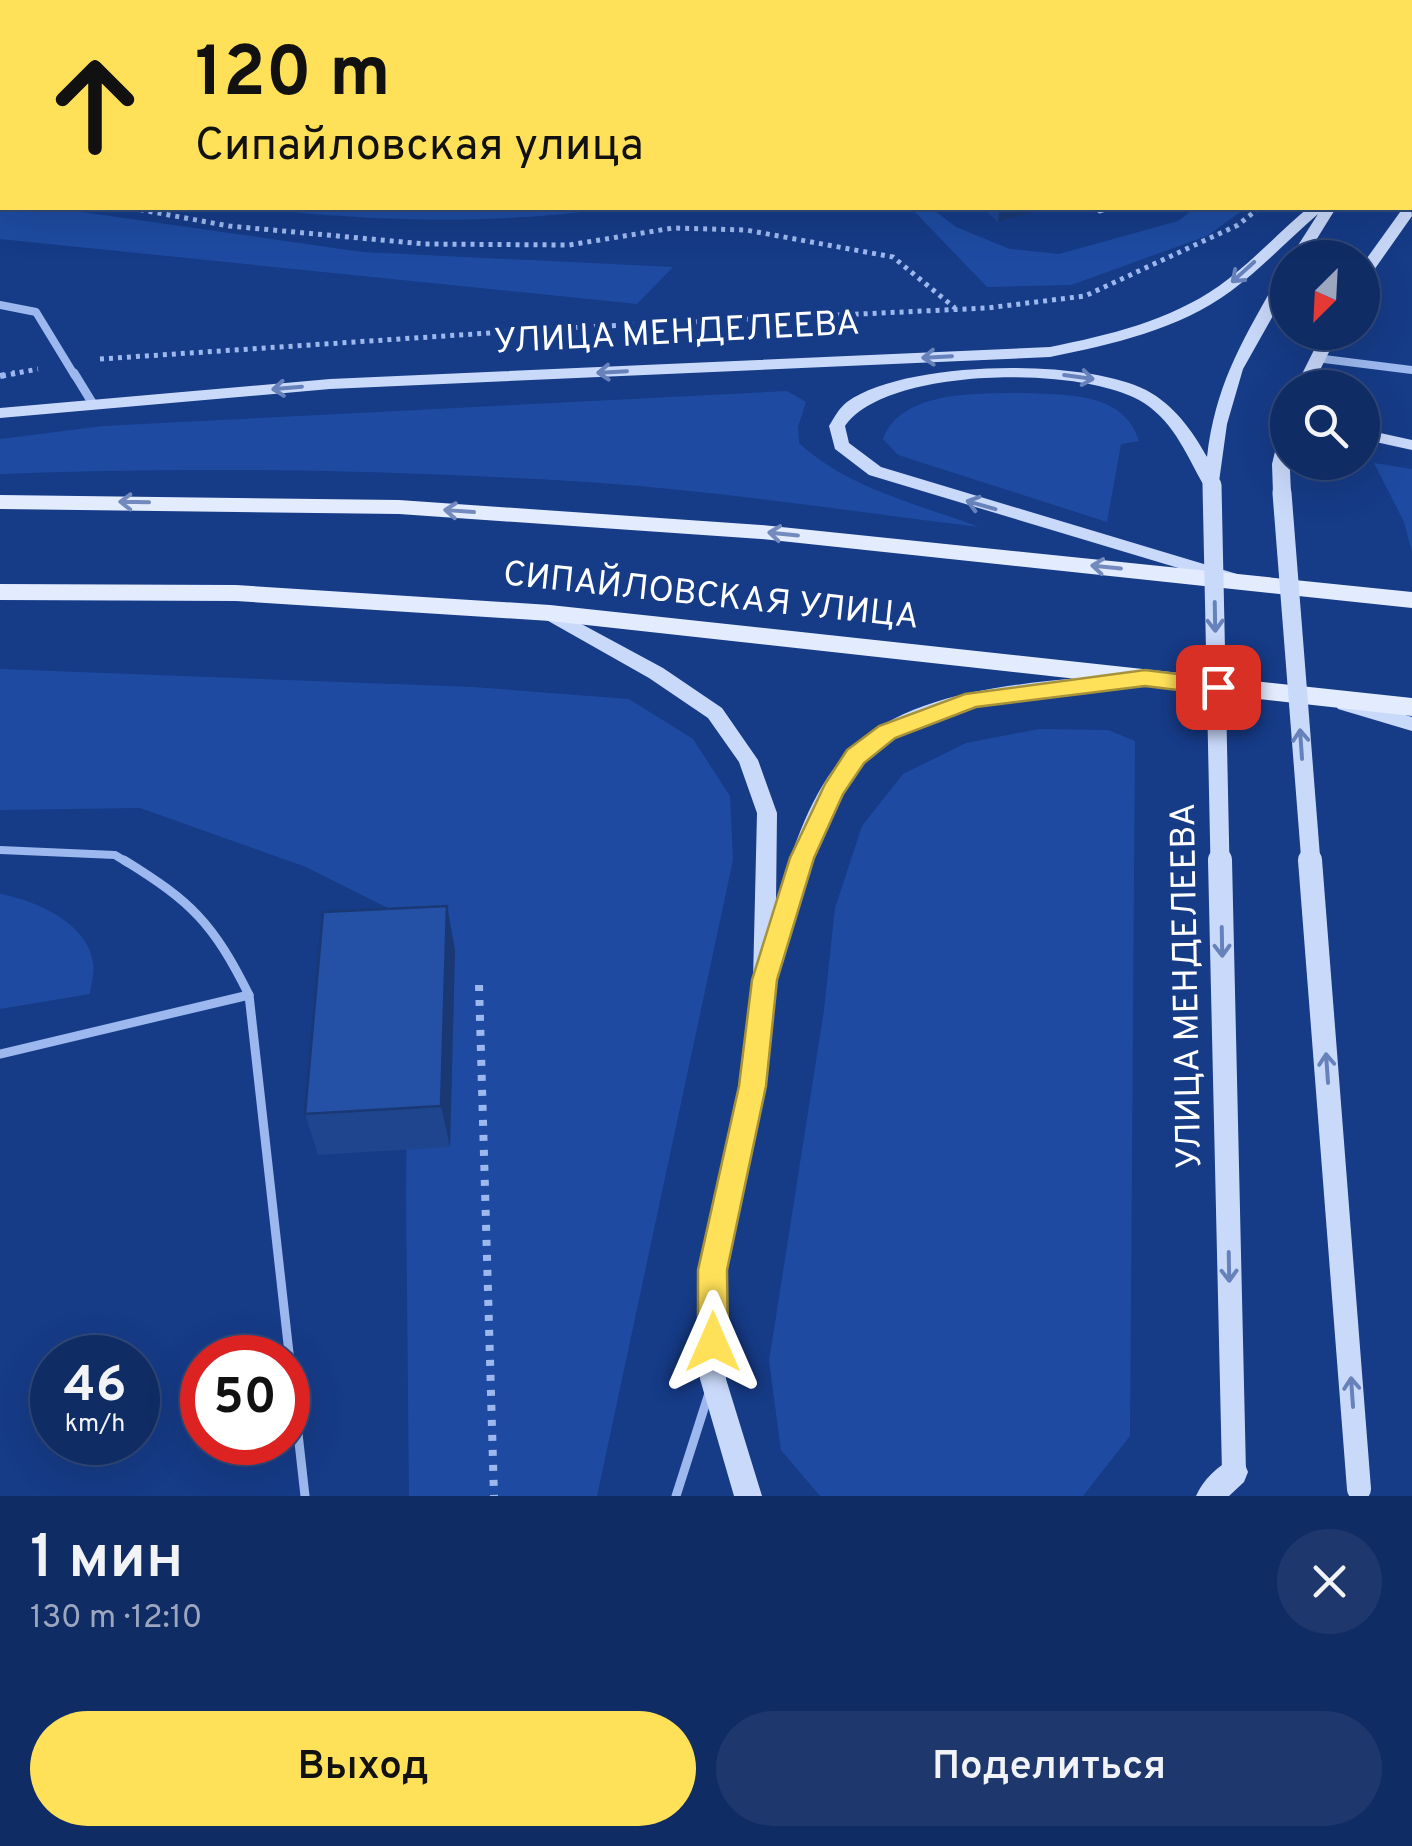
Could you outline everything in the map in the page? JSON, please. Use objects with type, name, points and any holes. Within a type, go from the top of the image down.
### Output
[{"type":"main road","name":"УЛИЦА МЕНДЕЛЕЕВА","points":[[0,413],[330,384],[1050,352],[1110,340],[1156,324],[1222,291],[1314,210]]},
{"type":"main road","points":[[1309,240],[1328,210]]},
{"type":"main road","points":[[1380,252],[1409,210]]},
{"type":"main road","name":"УЛИЦА МЕНДЕЛЕЕВА","points":[[1235,1484],[1212,484],[1218,424],[1236,369],[1270,307]]},
{"type":"main road","points":[[1311,370],[1321,350]]},
{"type":"main road","points":[[1212,484],[1185,431],[1152,401],[1120,384],[1072,374],[942,378],[886,390],[852,406],[838,426],[841,446],[876,471],[1242,582]]},
{"type":"main road","points":[[1380,438],[1412,444]]},
{"type":"main road","points":[[1282,480],[1361,1494]]},
{"type":"main road","name":"СИПАЙЛОВСКАЯ УЛИЦА","points":[[0,502],[400,507],[761,532],[1412,600]]},
{"type":"main road","name":"СИПАЙЛОВСКАЯ УЛИЦА","points":[[0,592],[236,593],[550,613],[1412,707]]},
{"type":"main road","points":[[550,613],[656,672],[715,713],[748,760],[767,813],[764,980],[752,1086],[713,1270],[713,1379],[748,1496]]},
{"type":"main road","points":[[764,980],[802,858],[833,790],[856,756],[887,732],[973,699],[1145,678]]},
{"type":"main road","points":[[1328,700],[1412,724]]},
{"type":"main road","points":[[1210,1496],[1235,1484]]},
{"type":"street","points":[[0,305],[36,312],[93,404]]},
{"type":"street","points":[[1316,358],[1412,370]]},
{"type":"lane","points":[[0,850],[114,856],[176,892],[222,940],[249,995],[305,1496]]},
{"type":"lane","points":[[0,1054],[249,995]]},
{"type":"lane","points":[[676,1496],[713,1379]]},
{"type":"path","points":[[138,210],[248,228],[424,244],[569,245],[673,228],[746,230],[893,257],[956,308]]},
{"type":"path","points":[[0,376],[68,364],[584,327],[956,308],[1085,296],[1238,226],[1256,210]]},
{"type":"path","points":[[479,985],[494,1496]]},
{"type":"shaded area","points":[[0,210],[68,210],[362,252],[673,267],[637,304],[0,239]]},
{"type":"shaded area","points":[[278,210],[594,210],[479,219],[345,216]]},
{"type":"shaded area","points":[[913,210],[934,210],[956,227],[1010,249],[1059,254],[1178,221],[1192,210],[1243,210],[1207,236],[1071,285],[987,287]]},
{"type":"shaded area","points":[[787,391],[806,402],[798,427],[799,443],[819,459],[885,494],[979,527],[601,483],[376,472],[0,474],[0,439],[103,426]]},
{"type":"shaded area","points":[[1025,393],[1092,399],[1121,413],[1132,425],[1139,441],[1121,444],[1107,522],[898,455],[883,439],[893,423],[924,403],[965,395]]},
{"type":"shaded area","points":[[1380,464],[1412,469],[1412,553],[1404,522],[1380,475]]},
{"type":"shaded area","points":[[0,669],[473,687],[629,699],[693,739],[730,796],[733,860],[597,1496],[409,1496],[406,1192],[410,919],[306,867],[140,808],[0,810]]},
{"type":"shaded area","points":[[1039,729],[1108,730],[1135,741],[1130,1436],[1083,1496],[820,1496],[781,1450],[769,1361],[824,1010],[835,908],[862,826],[903,774],[966,743]]},
{"type":"shaded area","points":[[0,894],[57,915],[81,935],[93,962],[90,994],[0,1009]]},
{"type":"building","points":[[447,906],[441,1106],[305,1114],[323,912]]},
{"type":"route","points":[[713,1342],[713,1270],[752,1086],[764,980],[802,858],[833,790],[856,756],[887,732],[973,699],[1145,678],[1218,687]]}]
